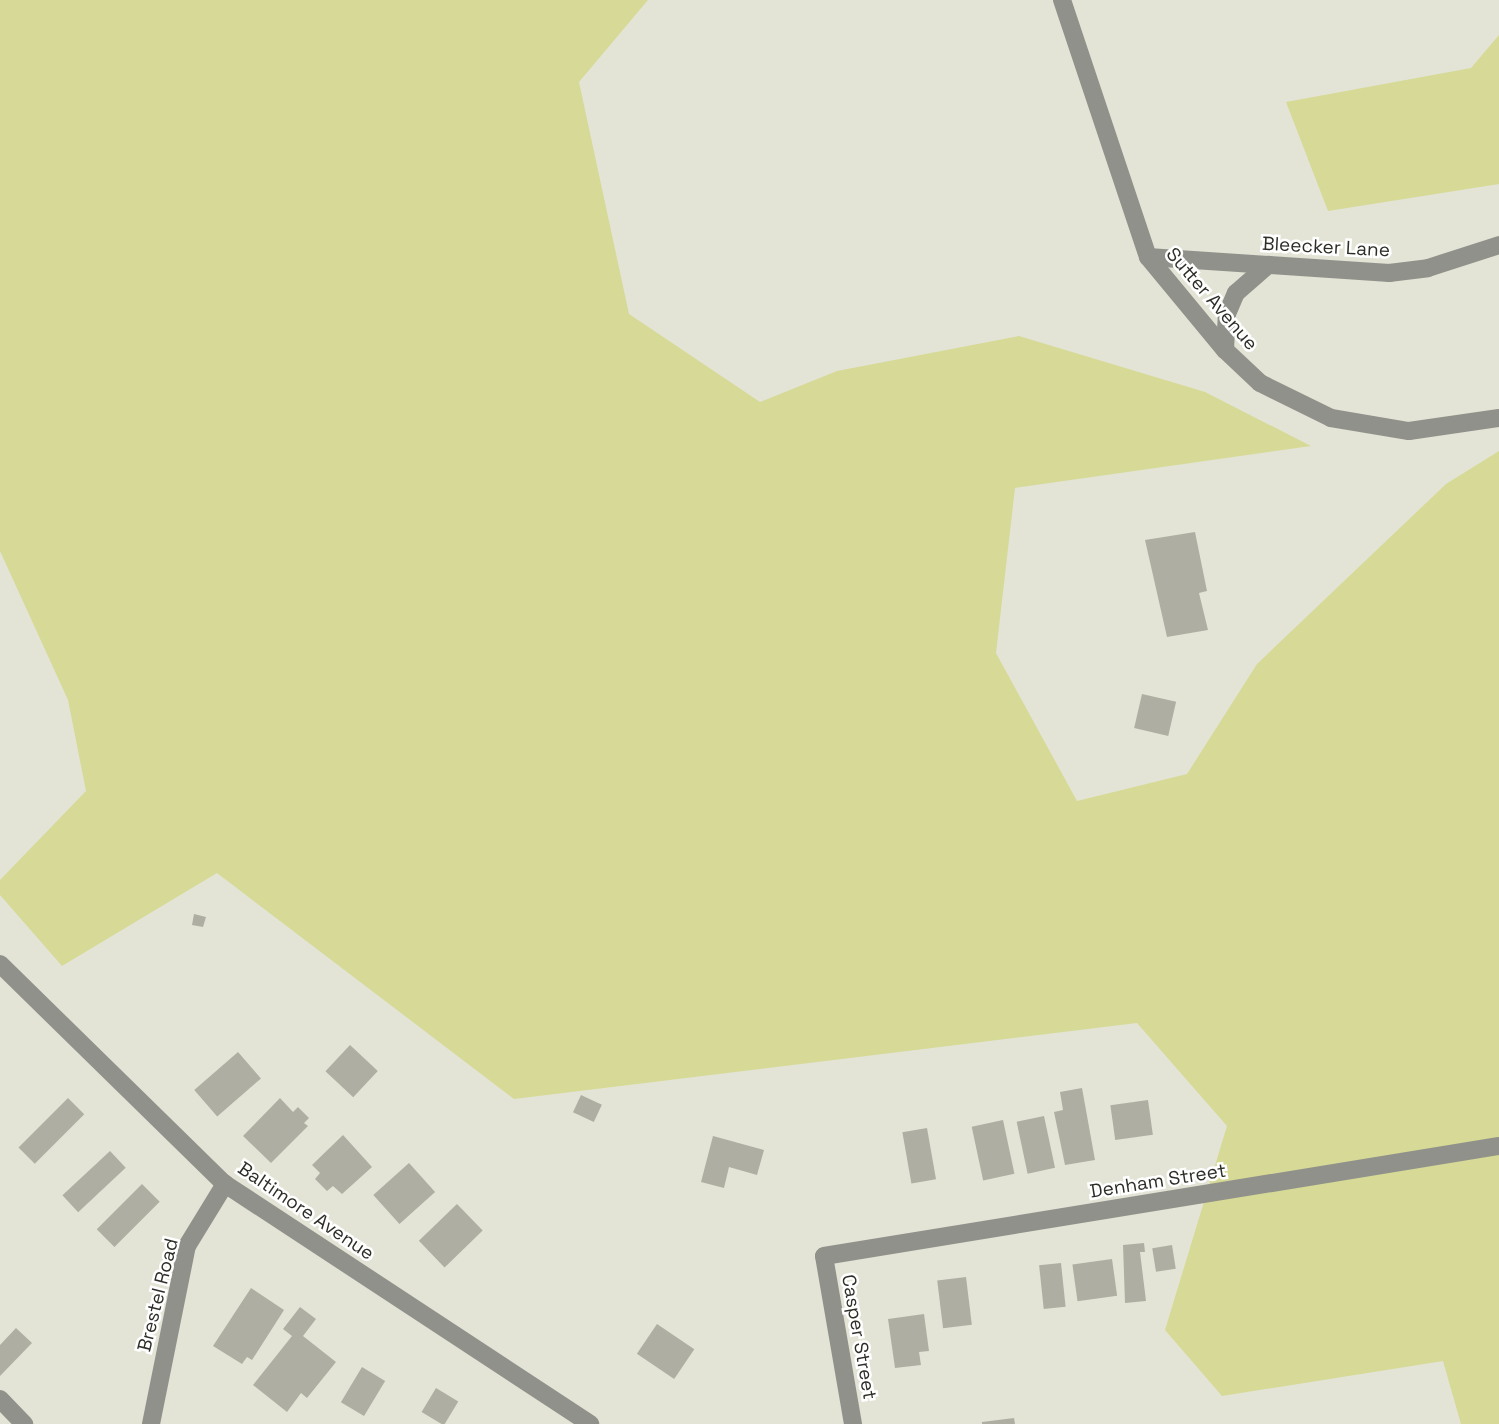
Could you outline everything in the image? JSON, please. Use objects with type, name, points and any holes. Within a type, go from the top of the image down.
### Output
[{"type":"street","name":"Sutter Avenue","points":[[1062,0],[1148,257],[1226,350],[1260,383],[1294,403],[1344,421],[1409,431],[1499,418]]},
{"type":"street","name":"Bleecker Lane","points":[[1148,257],[1389,273],[1428,268],[1499,245]]},
{"type":"street","points":[[1226,350],[1227,314],[1236,293],[1268,265]]},
{"type":"street","name":"Baltimore Avenue","points":[[0,964],[225,1184],[590,1424]]},
{"type":"street","name":"Denham Street","points":[[824,1256],[1499,1146]]},
{"type":"street","name":"Brestel Road","points":[[150,1424],[187,1246],[225,1184]]},
{"type":"street","name":"Casper Street","points":[[824,1256],[853,1424]]},
{"type":"street","points":[[0,1399],[24,1424]]},
{"type":"green space","points":[[0,0],[648,0],[579,82],[629,314],[760,402],[837,371],[1019,336],[1205,392],[1311,446],[1015,488],[996,653],[1077,801],[1187,774],[1257,664],[1446,484],[1499,451],[1499,1424],[1461,1424],[1443,1361],[1222,1396],[1165,1330],[1227,1126],[1137,1023],[514,1099],[217,873],[62,966],[0,895],[0,880],[86,791],[68,700],[0,551]]},
{"type":"green space","points":[[1499,35],[1499,184],[1328,211],[1286,102],[1471,68]]},
{"type":"building","points":[[1195,532],[1207,591],[1199,593],[1208,630],[1167,637],[1145,540]]},
{"type":"building","points":[[1142,694],[1176,702],[1168,736],[1134,728]]},
{"type":"building","points":[[194,914],[206,917],[203,927],[192,925]]},
{"type":"building","points":[[350,1045],[378,1071],[353,1097],[325,1071]]},
{"type":"building","points":[[238,1052],[261,1078],[217,1116],[194,1090]]},
{"type":"building","points":[[1082,1088],[1095,1160],[1065,1165],[1054,1112],[1063,1110],[1060,1092]]},
{"type":"building","points":[[581,1095],[602,1105],[594,1122],[573,1112]]},
{"type":"building","points":[[68,1098],[84,1114],[35,1164],[19,1147]]},
{"type":"building","points":[[280,1098],[293,1112],[298,1107],[309,1118],[304,1123],[308,1126],[271,1163],[243,1136]]},
{"type":"building","points":[[1148,1100],[1153,1135],[1115,1140],[1110,1105]]},
{"type":"building","points":[[1044,1116],[1055,1168],[1028,1174],[1017,1122]]},
{"type":"building","points":[[1003,1120],[1014,1174],[983,1180],[972,1127]]},
{"type":"building","points":[[927,1128],[936,1179],[911,1184],[902,1132]]},
{"type":"building","points":[[343,1135],[372,1167],[342,1194],[333,1186],[327,1191],[315,1179],[320,1173],[312,1165]]},
{"type":"building","points":[[713,1136],[764,1150],[757,1175],[729,1167],[724,1188],[701,1182]]},
{"type":"building","points":[[110,1151],[126,1168],[78,1212],[62,1195]]},
{"type":"building","points":[[409,1163],[435,1192],[399,1224],[373,1195]]},
{"type":"building","points":[[142,1184],[160,1202],[114,1247],[97,1229]]},
{"type":"building","points":[[457,1204],[483,1231],[445,1267],[419,1241]]},
{"type":"building","points":[[1144,1243],[1145,1252],[1140,1252],[1146,1301],[1125,1303],[1123,1245]]},
{"type":"building","points":[[1172,1245],[1176,1269],[1156,1272],[1152,1248]]},
{"type":"building","points":[[1112,1259],[1117,1296],[1078,1301],[1072,1265]]},
{"type":"building","points":[[1061,1263],[1066,1307],[1044,1309],[1039,1265]]},
{"type":"building","points":[[966,1277],[972,1325],[943,1328],[937,1281]]},
{"type":"building","points":[[251,1288],[284,1310],[252,1360],[247,1357],[242,1364],[213,1346]]},
{"type":"building","points":[[300,1307],[316,1319],[303,1336],[336,1362],[307,1398],[301,1393],[287,1412],[253,1385],[292,1336],[283,1329]]},
{"type":"building","points":[[924,1314],[929,1351],[919,1352],[921,1365],[895,1368],[888,1319]]},
{"type":"building","points":[[657,1324],[694,1349],[674,1379],[637,1354]]},
{"type":"building","points":[[16,1328],[32,1343],[0,1376],[0,1345]]},
{"type":"building","points":[[362,1367],[385,1381],[364,1416],[341,1402]]},
{"type":"building","points":[[436,1388],[458,1401],[445,1424],[422,1412]]},
{"type":"building","points":[[1014,1418],[1015,1424],[982,1424],[982,1422]]}]
